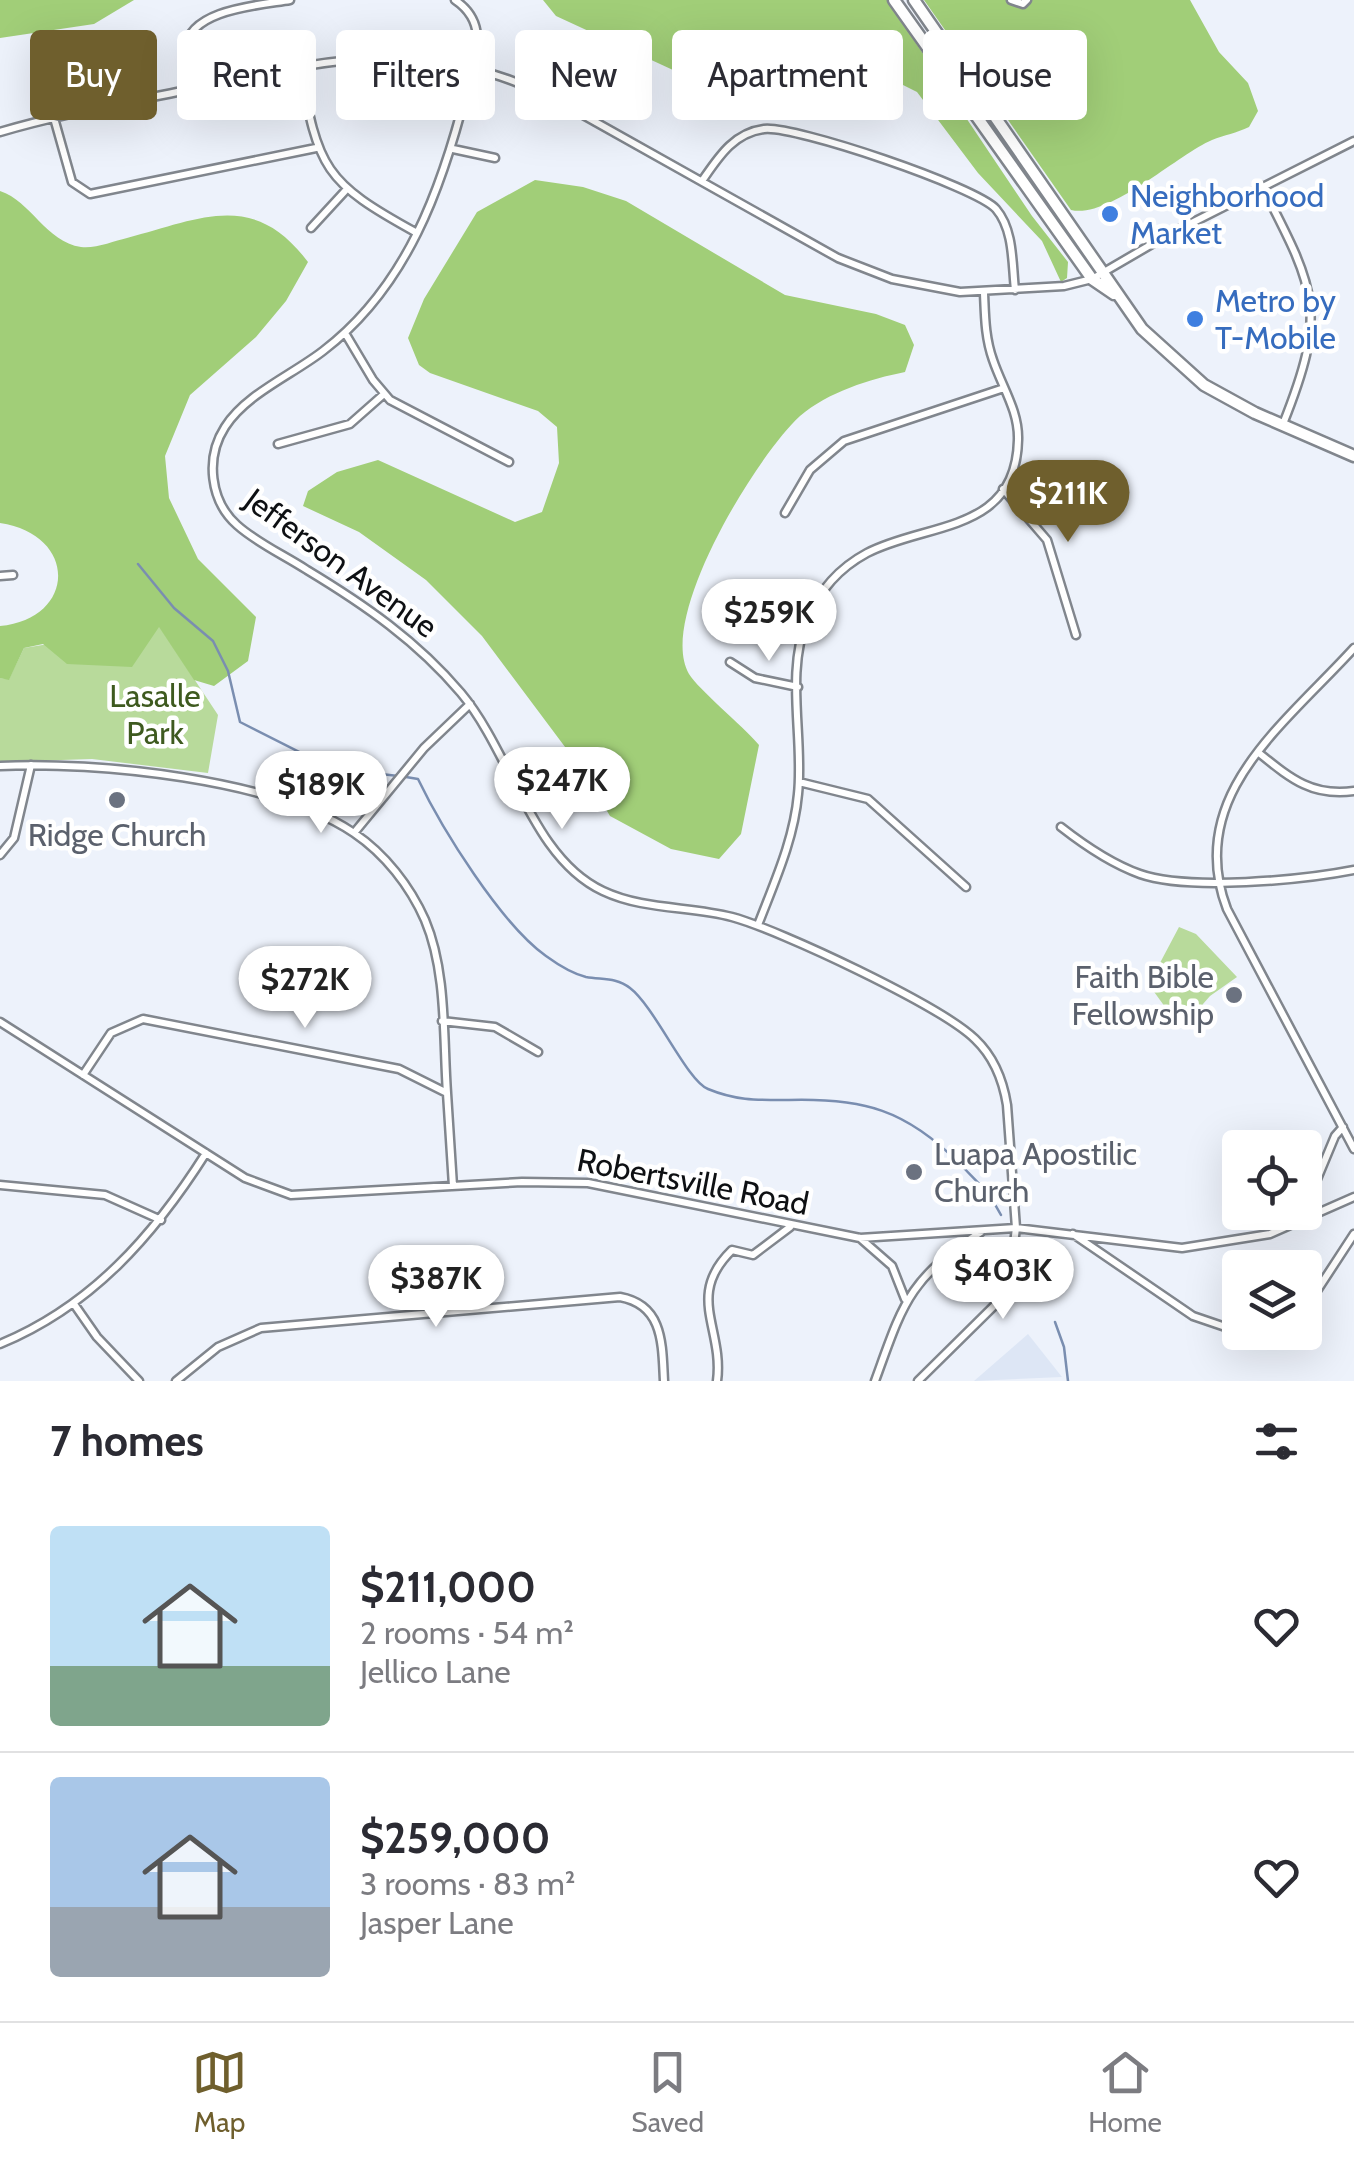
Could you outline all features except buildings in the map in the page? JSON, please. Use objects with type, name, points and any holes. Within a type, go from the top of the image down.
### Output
[{"type":"highway","points":[[894,0],[1092,278],[1115,294]]},
{"type":"highway","points":[[914,0],[1142,329],[1182,369],[1228,399],[1354,456]]},
{"type":"street","points":[[194,30],[218,15],[290,0]]},
{"type":"street","name":"Jefferson Avenue","points":[[456,0],[466,7],[477,30]]},
{"type":"street","points":[[1011,0],[1015,4],[1027,0]]},
{"type":"street","points":[[495,75],[552,97],[868,272],[935,289],[1015,290],[1092,278],[1354,141]]},
{"type":"street","points":[[0,132],[46,120]]},
{"type":"street","points":[[55,120],[72,182],[90,194],[316,148]]},
{"type":"street","points":[[311,120],[316,148],[346,190],[417,233]]},
{"type":"street","name":"Jefferson Avenue","points":[[459,120],[452,149],[417,233],[382,293],[346,333],[242,408],[226,426],[213,467],[220,503],[240,527],[402,632],[470,704],[504,756],[549,846],[587,883],[629,901],[711,912],[758,925],[957,1024],[984,1048],[1004,1090],[1016,1228],[1006,1290],[918,1381]]},
{"type":"street","points":[[702,182],[730,144],[742,136],[771,129],[934,178],[980,195],[1000,214],[1008,233],[1015,290]]},
{"type":"street","points":[[452,149],[496,158]]},
{"type":"street","points":[[1262,186],[1300,260],[1312,334],[1307,364],[1282,425]]},
{"type":"street","points":[[311,228],[346,190]]},
{"type":"street","points":[[758,925],[788,844],[799,782],[798,653],[808,619],[823,589],[848,565],[880,547],[969,520],[1003,489],[1018,442],[1016,418],[989,347],[984,292]]},
{"type":"street","points":[[346,333],[384,394],[509,462]]},
{"type":"street","points":[[785,513],[810,470],[844,441],[1004,388]]},
{"type":"street","points":[[278,444],[350,424],[384,394]]},
{"type":"street","points":[[1003,489],[1048,540],[1076,635]]},
{"type":"street","points":[[0,576],[13,575]]},
{"type":"street","points":[[748,590],[808,619]]},
{"type":"street","points":[[1354,648],[1231,788],[1214,844],[1216,881],[1354,1149]]},
{"type":"street","points":[[730,662],[755,678],[798,687]]},
{"type":"street","points":[[354,833],[424,748],[470,704]]},
{"type":"street","points":[[1259,753],[1306,788],[1354,791]]},
{"type":"street","points":[[0,854],[14,838],[31,765]]},
{"type":"street","points":[[0,766],[102,767],[198,780],[296,806],[354,833],[389,864],[422,913],[437,963],[453,1186]]},
{"type":"street","points":[[799,782],[868,799],[966,887]]},
{"type":"street","points":[[1061,828],[1142,875],[1216,881],[1326,876],[1354,870]]},
{"type":"street","points":[[83,1075],[111,1033],[142,1019],[399,1069],[446,1092]]},
{"type":"street","points":[[442,1021],[495,1027],[538,1052]]},
{"type":"street","name":"Robertsville Road","points":[[0,1022],[258,1185],[290,1195],[533,1182],[600,1184],[860,1238],[1016,1228],[1157,1247],[1207,1247],[1280,1230]]},
{"type":"street","points":[[1322,1172],[1343,1127]]},
{"type":"street","points":[[0,1344],[74,1304],[160,1220],[206,1153]]},
{"type":"street","points":[[0,1185],[105,1196],[160,1220]]},
{"type":"street","name":"Robertsville Road","points":[[1322,1212],[1354,1197]]},
{"type":"street","points":[[717,1381],[718,1352],[706,1308],[714,1273],[732,1250],[752,1256],[790,1226]]},
{"type":"street","points":[[875,1381],[905,1299],[931,1268],[982,1231]]},
{"type":"street","points":[[1072,1233],[1193,1316],[1222,1325]]},
{"type":"street","points":[[1322,1283],[1354,1234]]},
{"type":"street","points":[[860,1238],[892,1266],[905,1299]]},
{"type":"street","points":[[176,1381],[211,1351],[261,1328],[620,1297],[644,1306],[658,1323],[664,1381]]},
{"type":"street","points":[[74,1304],[96,1337],[139,1381]]},
{"type":"shaded area","points":[[1028,1334],[1062,1377],[974,1381]]},
{"type":"green space","points":[[0,0],[134,0],[94,24],[30,30],[30,34],[0,38]]},
{"type":"green space","points":[[543,0],[887,0],[923,54],[923,100],[903,85],[903,30],[672,30],[672,70],[652,60],[652,30],[586,30],[556,16]]},
{"type":"green space","points":[[924,0],[1190,0],[1219,52],[1248,83],[1258,111],[1249,127],[1197,148],[1123,196],[1087,210],[1071,210],[1008,120],[1087,120],[1087,30],[945,30]]},
{"type":"green space","points":[[938,120],[968,120],[1068,262],[1067,278],[1061,282],[1042,241],[978,173]]},
{"type":"green space","points":[[535,180],[583,187],[626,201],[785,295],[876,314],[905,325],[914,345],[905,372],[850,388],[800,416],[760,464],[716,538],[699,578],[687,615],[683,648],[689,674],[759,745],[741,834],[719,859],[671,849],[610,816],[583,771],[482,636],[426,580],[359,532],[303,506],[308,491],[337,472],[378,460],[515,522],[542,512],[559,463],[557,427],[538,411],[430,373],[419,365],[408,338],[424,299],[477,212]]},
{"type":"green space","points":[[0,191],[21,203],[58,238],[81,247],[225,215],[247,217],[267,225],[288,239],[308,262],[286,301],[256,337],[190,395],[165,456],[169,498],[198,559],[256,617],[248,661],[214,686],[194,680],[159,627],[132,667],[67,664],[43,644],[24,648],[9,680],[0,678],[0,626],[25,620],[43,609],[54,593],[58,576],[55,559],[44,543],[26,531],[0,523]]},
{"type":"green space","name":"Lasalle Park","points":[[159,626],[218,715],[208,773],[92,759],[0,762],[0,678],[9,679],[24,648]]},
{"type":"green space","points":[[1179,927],[1196,934],[1237,977],[1210,996],[1189,1020],[1173,1018],[1152,989],[1152,978]]},
{"type":"waterway","points":[[138,564],[174,608],[213,641],[228,671],[240,722],[331,768],[398,776]]},
{"type":"waterway","points":[[406,777],[418,779],[474,874],[510,922],[550,959],[576,974],[614,980],[630,988],[650,1011],[690,1073],[708,1089],[757,1100],[862,1105],[902,1119],[959,1163],[1001,1215]]},
{"type":"waterway","points":[[1055,1322],[1064,1347],[1068,1381]]},
{"type":"place","name":"Neighborhood Market","points":[[1110,214]]},
{"type":"place","name":"Metro by T-Mobile","points":[[1195,319]]},
{"type":"place","name":"Ridge Church","points":[[117,800]]},
{"type":"place","name":"Faith Bible Fellowship","points":[[1234,995]]},
{"type":"place","name":"Luapa Apostilic Church","points":[[914,1172]]}]
